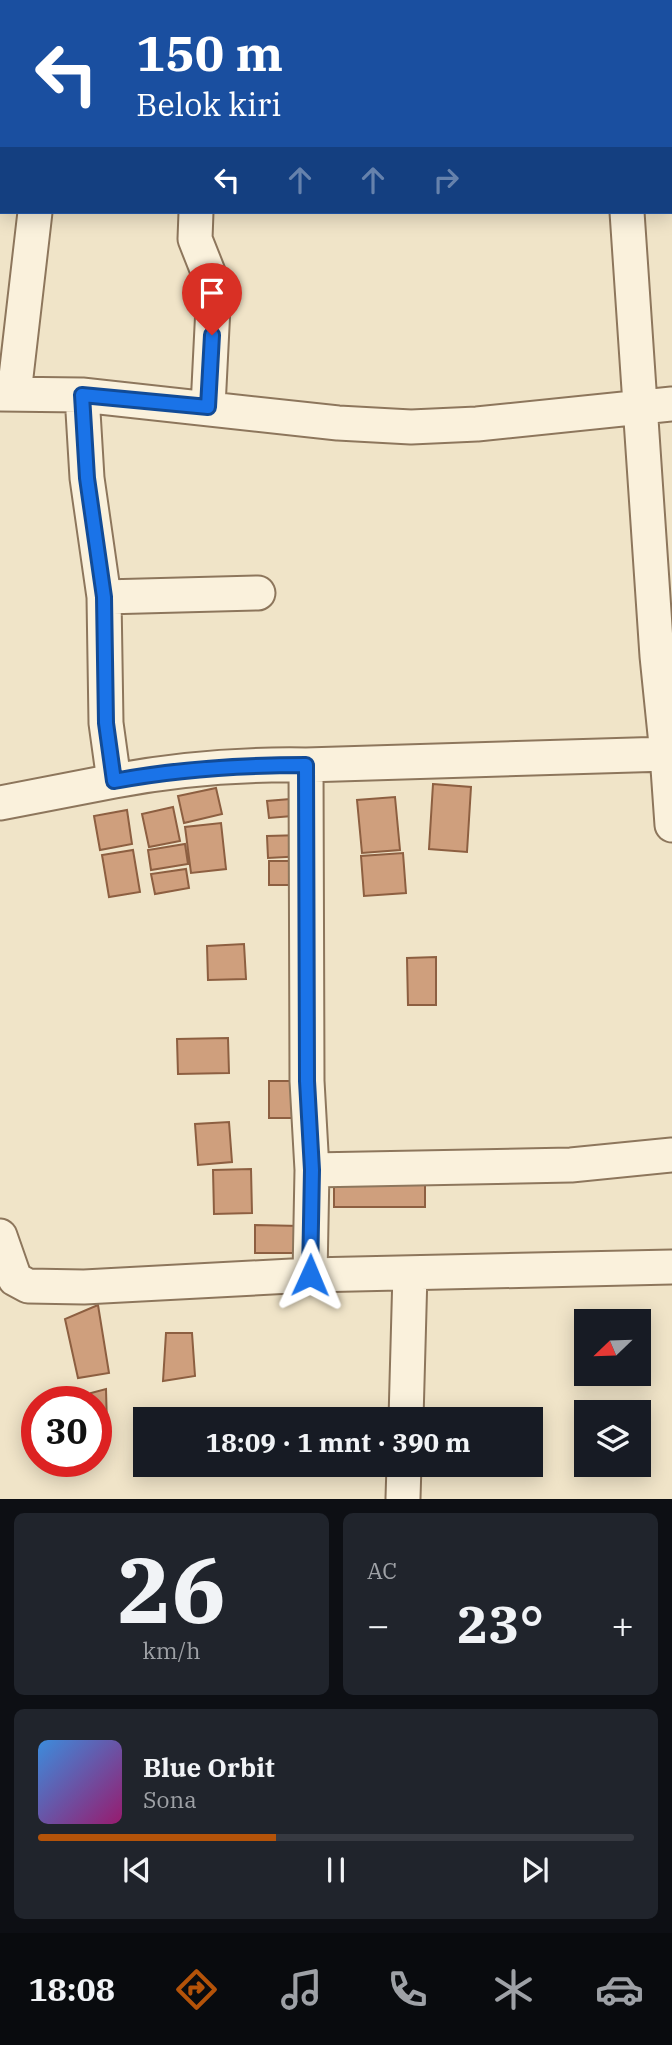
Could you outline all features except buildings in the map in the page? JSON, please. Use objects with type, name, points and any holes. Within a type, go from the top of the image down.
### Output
[{"type":"street","points":[[35,214],[7,394],[82,395],[338,423],[411,427],[477,424],[656,406]]},
{"type":"street","points":[[196,214],[196,241],[214,287],[208,407]]},
{"type":"street","points":[[627,214],[656,406],[672,825]]},
{"type":"street","points":[[82,395],[87,478],[104,597],[106,723],[114,781]]},
{"type":"street","points":[[104,597],[258,593]]},
{"type":"street","points":[[0,803],[143,776],[246,764],[306,765],[670,754]]},
{"type":"street","points":[[306,765],[307,1081],[312,1170],[310,1275]]},
{"type":"street","points":[[312,1170],[571,1165],[672,1155]]},
{"type":"street","points":[[0,1236],[15,1279],[28,1286],[84,1287],[310,1275],[672,1267]]},
{"type":"street","points":[[406,1407],[410,1273]]},
{"type":"street","points":[[403,1498],[404,1477]]},
{"type":"route","points":[[212,335],[208,407],[82,395],[87,478],[104,597],[109,756],[114,781],[246,764],[306,765],[307,1081],[312,1170],[310,1275]]}]
